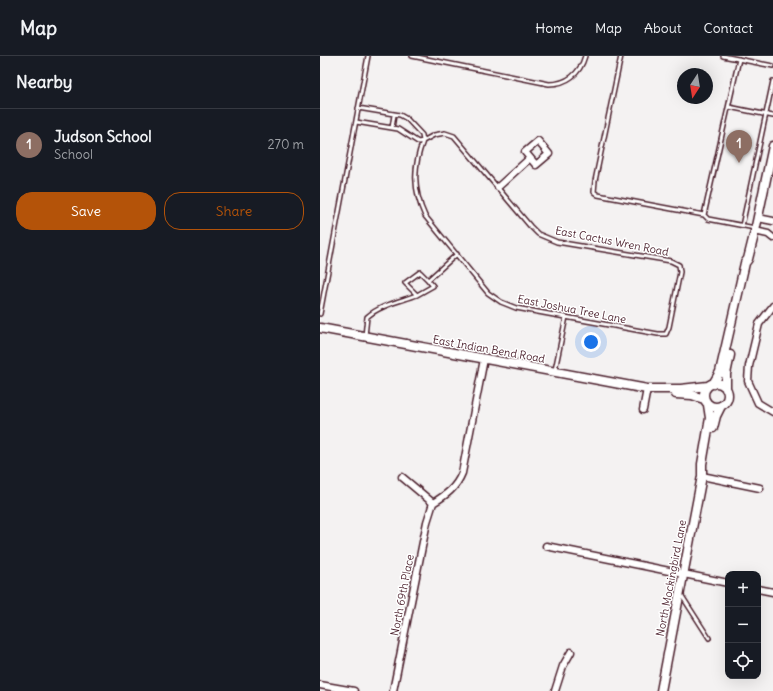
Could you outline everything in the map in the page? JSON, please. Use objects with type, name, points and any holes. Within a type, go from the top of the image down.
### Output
[{"type":"street","name":"North Mockingbird Lane","points":[[661,691],[702,473],[702,464],[710,416],[704,393],[720,372],[745,263],[748,259],[758,218],[773,146]]},
{"type":"street","points":[[498,187],[530,158]]},
{"type":"street","points":[[758,218],[773,221]]},
{"type":"street","points":[[755,230],[768,234],[773,238]]},
{"type":"street","name":"North Mockingbird Lane","points":[[702,473],[706,465],[716,416],[721,406],[727,399],[728,392],[726,389],[728,364],[750,264],[748,259]]},
{"type":"street","points":[[773,306],[759,324],[749,366],[748,381],[758,403],[773,412]]},
{"type":"street","name":"East Indian Bend Road","points":[[320,328],[668,394],[692,395],[706,402]]},
{"type":"street","points":[[402,477],[433,503],[447,495],[458,482],[462,473],[484,359]]},
{"type":"street","points":[[710,385],[722,385],[726,389]]},
{"type":"street","name":"East Indian Bend Road","points":[[651,390],[681,389],[710,385]]},
{"type":"street","points":[[643,410],[651,390]]},
{"type":"street","points":[[706,402],[714,407],[721,406]]},
{"type":"street","points":[[702,473],[760,488]]},
{"type":"street","name":"North 69th Place","points":[[393,691],[427,522],[433,503]]},
{"type":"street","points":[[546,546],[725,582]]},
{"type":"street","points":[[761,590],[773,592]]},
{"type":"street","points":[[555,691],[563,666],[571,652]]},
{"type":"street","points":[[320,685],[354,691]]},
{"type":"lane","points":[[320,314],[368,56]]},
{"type":"lane","points":[[412,56],[549,84],[556,84],[570,79],[580,68],[585,56]]},
{"type":"lane","points":[[621,56],[594,181],[594,192],[598,195],[704,215],[708,220],[742,226],[755,230]]},
{"type":"lane","points":[[723,56],[773,66]]},
{"type":"lane","points":[[704,215],[739,59]]},
{"type":"lane","points":[[742,226],[773,81]]},
{"type":"lane","points":[[729,107],[773,116]]},
{"type":"lane","points":[[356,122],[398,129],[418,142],[424,141],[422,135],[407,119],[400,115],[358,108]]},
{"type":"lane","points":[[392,128],[394,115]]},
{"type":"lane","name":"East Cactus Wren Road","points":[[424,141],[434,135],[445,133],[454,136],[538,234],[557,242],[671,261],[679,265],[680,272],[669,327],[666,334]]},
{"type":"lane","name":"East Joshua Tree Lane","points":[[424,141],[418,155],[416,168],[418,202],[425,216],[488,293],[501,302],[516,308],[658,334],[666,334]]},
{"type":"lane","points":[[428,280],[457,254]]},
{"type":"lane","points":[[364,337],[367,317],[372,313],[396,302],[417,295],[433,286],[420,272],[406,283],[417,295]]},
{"type":"lane","points":[[554,372],[566,317]]},
{"type":"lane","points":[[680,593],[709,638]]},
{"type":"place","name":"Judson School","points":[[739,163]]}]
